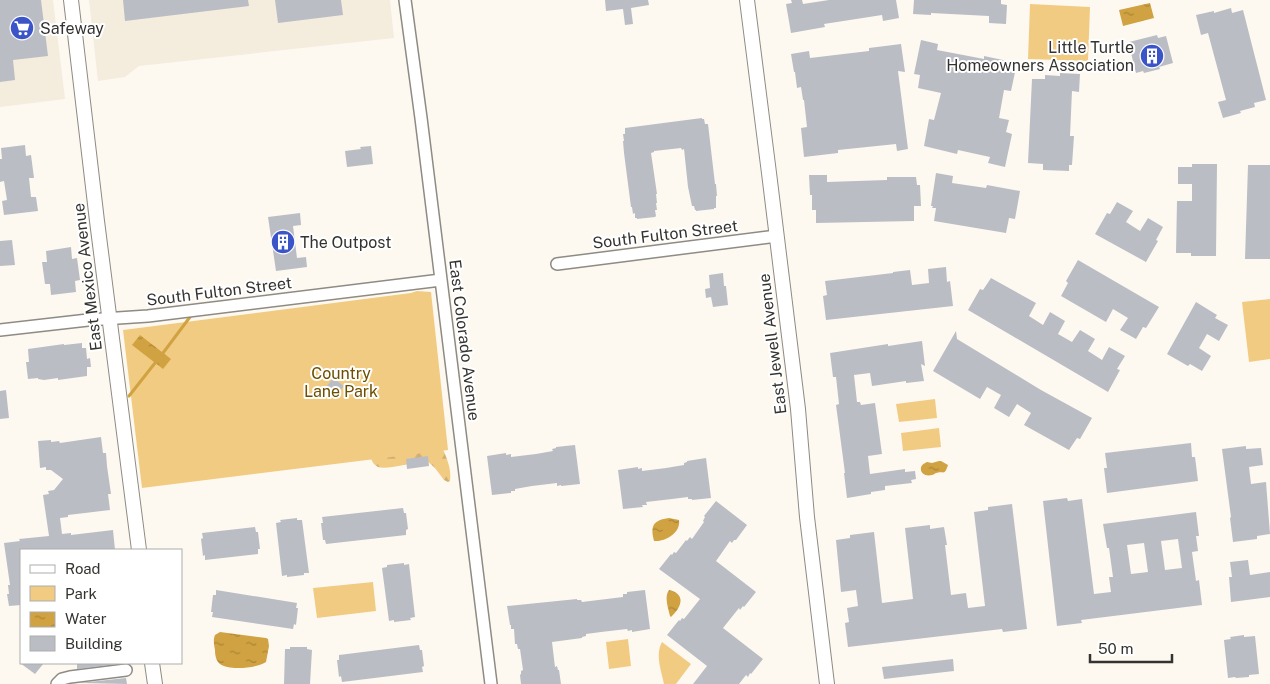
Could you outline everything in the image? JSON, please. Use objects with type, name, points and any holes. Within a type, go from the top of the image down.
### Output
[{"type":"street","name":"East Mexico Avenue","points":[[71,0],[138,549]]},
{"type":"street","name":"East Colorado Avenue","points":[[405,0],[422,118],[491,684]]},
{"type":"street","name":"East Jewell Avenue","points":[[747,0],[798,409],[807,517],[827,684]]},
{"type":"street","name":"South Fulton Street","points":[[557,264],[777,236]]},
{"type":"street","name":"South Fulton Street","points":[[0,330],[148,316],[441,280]]},
{"type":"street","points":[[152,664],[155,684]]},
{"type":"street","points":[[57,684],[62,679],[70,677],[126,670]]},
{"type":"shaded area","points":[[0,0],[53,0],[65,99],[0,107]]},
{"type":"shaded area","points":[[89,0],[390,0],[394,38],[139,66],[125,77],[98,81]]},
{"type":"green space","points":[[1030,4],[1090,7],[1088,61],[1028,59]]},
{"type":"green space","name":"Country Lane Park","points":[[417,291],[431,292],[448,450],[142,488],[123,330]]},
{"type":"green space","points":[[1270,299],[1270,359],[1249,362],[1242,302]]},
{"type":"green space","points":[[935,399],[937,418],[899,422],[896,404]]},
{"type":"green space","points":[[939,428],[941,447],[903,451],[901,433]]},
{"type":"green space","points":[[441,445],[449,467],[450,481],[448,482],[426,460],[382,468],[375,465],[371,458]]},
{"type":"green space","points":[[373,582],[376,611],[317,618],[313,588]]},
{"type":"green space","points":[[628,639],[631,666],[609,669],[606,642]]},
{"type":"green space","points":[[662,642],[691,664],[676,684],[664,684],[659,657]]},
{"type":"water","points":[[1150,3],[1154,18],[1123,26],[1119,10]]},
{"type":"water","points":[[140,335],[171,359],[163,369],[132,345]]},
{"type":"water","points":[[939,461],[948,465],[945,472],[925,475],[921,471],[922,466],[927,462]]},
{"type":"water","points":[[669,518],[679,520],[675,533],[663,540],[654,541],[652,531],[654,525],[659,520]]},
{"type":"water","points":[[669,590],[675,592],[680,598],[680,606],[671,617],[667,599]]},
{"type":"water","points":[[220,632],[268,639],[269,646],[266,662],[243,668],[220,664],[216,658],[214,640],[215,635]]},
{"type":"building","name":"Safeway","points":[[0,0],[41,0],[48,56],[13,60],[15,80],[0,82]]},
{"type":"building","points":[[123,0],[248,0],[249,6],[125,21]]},
{"type":"building","points":[[275,0],[341,0],[343,15],[278,23]]},
{"type":"building","points":[[605,0],[648,0],[649,5],[631,8],[633,24],[625,25],[623,9],[606,11]]},
{"type":"building","points":[[791,0],[802,0],[803,4],[829,0],[896,0],[899,18],[883,21],[882,15],[824,24],[825,27],[791,33],[786,4],[792,3]]},
{"type":"building","points":[[914,0],[1001,0],[1001,4],[1007,5],[1006,24],[989,23],[989,16],[913,14]]},
{"type":"building","points":[[1231,8],[1232,13],[1243,10],[1266,100],[1254,103],[1255,107],[1240,111],[1241,113],[1223,118],[1218,102],[1226,100],[1208,33],[1201,35],[1196,15],[1214,11],[1214,13]]},
{"type":"building","name":"Little Turtle Homeowners Association","points":[[1157,35],[1158,38],[1166,36],[1173,63],[1159,67],[1160,69],[1136,73],[1129,42]]},
{"type":"building","points":[[921,40],[938,44],[937,50],[984,59],[984,56],[1017,63],[1011,91],[1004,90],[999,118],[1009,120],[1006,132],[1012,134],[1005,167],[988,163],[990,157],[958,150],[957,154],[924,146],[929,119],[934,120],[941,93],[918,88],[920,75],[914,74]]},
{"type":"building","points":[[901,44],[905,72],[898,71],[908,149],[897,151],[896,144],[838,150],[838,153],[804,157],[801,128],[807,127],[804,100],[801,87],[797,88],[791,54],[809,51],[810,58],[869,51],[869,48]]},
{"type":"building","points":[[1060,73],[1080,74],[1079,92],[1072,91],[1070,136],[1074,136],[1072,165],[1069,165],[1069,171],[1043,170],[1043,164],[1028,163],[1032,79],[1045,79],[1045,75],[1060,76]]},
{"type":"building","points":[[702,118],[705,124],[708,124],[716,184],[716,208],[696,211],[694,206],[692,206],[684,149],[654,151],[651,153],[657,194],[656,216],[635,218],[635,213],[633,214],[631,207],[624,153],[623,134],[625,134],[625,128]]},
{"type":"building","points":[[25,145],[26,156],[31,155],[34,178],[29,178],[31,197],[36,197],[38,211],[4,215],[2,201],[7,200],[4,181],[0,182],[1,148]]},
{"type":"building","points":[[371,146],[373,164],[347,167],[345,151]]},
{"type":"building","points":[[1192,164],[1217,164],[1216,256],[1191,256],[1191,253],[1176,253],[1177,201],[1192,201],[1192,184],[1178,184],[1178,167],[1192,167]]},
{"type":"building","points":[[1248,165],[1270,165],[1270,259],[1245,259]]},
{"type":"building","points":[[936,173],[953,176],[952,183],[986,188],[987,185],[1020,191],[1015,219],[1009,218],[1006,233],[934,221],[936,208],[931,206]]},
{"type":"building","points":[[809,175],[827,175],[827,182],[887,180],[887,177],[916,177],[917,185],[920,185],[921,206],[914,206],[914,221],[816,223],[816,210],[812,210]]},
{"type":"building","points":[[1117,202],[1133,211],[1126,222],[1140,231],[1148,218],[1163,227],[1156,240],[1158,241],[1146,262],[1095,234],[1107,213],[1110,214]]},
{"type":"building","name":"The Outpost","points":[[300,213],[301,225],[293,226],[297,258],[306,257],[307,267],[276,271],[268,217]]},
{"type":"building","points":[[12,240],[15,265],[0,266],[0,241]]},
{"type":"building","points":[[71,247],[72,259],[77,258],[80,280],[75,281],[76,292],[51,295],[50,284],[45,284],[42,262],[47,262],[46,251]]},
{"type":"building","points":[[1078,260],[1159,307],[1146,328],[1143,327],[1136,339],[1120,330],[1128,318],[1113,309],[1106,322],[1061,296],[1068,283],[1066,281]]},
{"type":"building","points":[[946,267],[947,282],[950,281],[953,306],[826,320],[823,296],[827,295],[825,281],[910,270],[912,285],[929,283],[928,269]]},
{"type":"building","points":[[723,273],[728,305],[713,307],[711,297],[706,298],[705,289],[710,288],[709,275]]},
{"type":"building","points":[[991,278],[1036,303],[1029,316],[1043,325],[1050,312],[1065,321],[1058,334],[1072,342],[1080,330],[1095,339],[1088,351],[1102,360],[1109,347],[1125,356],[1117,369],[1120,370],[1108,392],[968,310],[980,289],[983,290]]},
{"type":"building","points":[[1196,302],[1217,315],[1215,318],[1228,325],[1219,341],[1207,334],[1199,348],[1211,356],[1202,371],[1190,364],[1188,366],[1167,354]]},
{"type":"building","points":[[956,331],[957,339],[1041,390],[1092,418],[1080,439],[1077,438],[1069,450],[1024,425],[1031,413],[1017,404],[1009,417],[994,408],[1001,395],[987,387],[980,399],[933,371]]},
{"type":"building","points":[[922,341],[925,366],[921,364],[924,381],[906,383],[906,381],[872,386],[870,373],[854,375],[857,402],[860,402],[861,405],[875,403],[882,454],[868,456],[870,474],[905,469],[905,472],[915,471],[916,479],[911,480],[912,483],[885,486],[885,490],[847,498],[836,405],[839,404],[836,377],[833,377],[830,353]]},
{"type":"building","points":[[82,343],[82,348],[86,348],[87,359],[90,358],[91,367],[87,367],[87,376],[58,380],[58,378],[44,380],[38,378],[28,379],[26,362],[29,362],[28,349]]},
{"type":"building","points":[[333,378],[344,386],[334,398],[324,390]]},
{"type":"building","points":[[6,390],[9,418],[0,419],[0,391]]},
{"type":"building","points":[[101,437],[103,453],[106,453],[111,494],[108,494],[110,510],[68,515],[68,517],[60,518],[62,534],[71,533],[71,535],[113,530],[115,549],[20,549],[20,605],[9,606],[7,594],[9,594],[8,585],[10,585],[4,543],[20,541],[19,539],[49,536],[43,495],[49,494],[48,491],[54,490],[63,479],[51,470],[46,470],[46,467],[40,468],[38,441],[51,440],[51,442],[59,441],[60,443]]},
{"type":"building","points":[[1191,443],[1192,457],[1195,457],[1198,481],[1107,493],[1104,468],[1107,468],[1105,453]]},
{"type":"building","points":[[575,445],[580,484],[557,486],[557,483],[532,486],[515,489],[511,493],[492,495],[487,456],[506,453],[506,455],[511,454],[511,457],[536,454],[553,451],[552,449],[556,447]]},
{"type":"building","points":[[1246,446],[1246,449],[1261,448],[1263,465],[1249,467],[1251,484],[1266,482],[1270,534],[1257,536],[1257,539],[1233,542],[1222,449]]},
{"type":"building","points":[[428,456],[429,466],[407,469],[406,459]]},
{"type":"building","points":[[706,458],[711,498],[692,500],[688,499],[688,497],[646,502],[647,505],[642,505],[643,507],[623,509],[618,470],[638,467],[638,469],[642,468],[642,471],[666,468],[684,465],[687,461]]},
{"type":"building","points":[[1067,498],[1068,501],[1082,499],[1094,594],[1111,592],[1109,577],[1113,577],[1103,524],[1196,512],[1199,536],[1196,536],[1198,551],[1192,552],[1196,581],[1199,580],[1202,605],[1081,620],[1082,623],[1057,626],[1043,501]],"holes":[[[1178,539],[1182,568],[1165,570],[1161,541]],[[1144,543],[1148,572],[1131,574],[1127,545]]]},
{"type":"building","points":[[716,501],[747,525],[736,540],[732,543],[730,541],[716,561],[756,592],[744,607],[740,610],[739,608],[723,628],[763,659],[751,674],[748,677],[746,675],[739,684],[693,684],[707,666],[667,635],[679,620],[684,619],[700,599],[659,569],[671,554],[676,553],[686,540],[690,537],[692,539],[704,522],[704,516]]},
{"type":"building","points":[[1012,504],[1027,629],[1003,632],[1002,629],[848,647],[845,623],[849,622],[847,608],[858,606],[856,590],[841,592],[836,540],[850,538],[850,535],[874,532],[882,603],[913,599],[905,528],[930,525],[930,529],[944,527],[951,595],[966,593],[968,608],[985,606],[974,512],[988,510],[988,507]]},
{"type":"building","points":[[403,508],[404,513],[406,513],[408,529],[406,530],[406,535],[326,544],[325,540],[323,540],[322,517]]},
{"type":"building","points":[[297,518],[297,520],[302,520],[309,573],[287,577],[287,575],[282,576],[276,523],[281,522],[280,520]]},
{"type":"building","points":[[255,527],[256,532],[258,532],[260,549],[258,549],[258,554],[205,560],[201,539],[203,538],[202,533]]},
{"type":"building","points":[[1248,560],[1250,575],[1270,572],[1270,597],[1231,602],[1229,577],[1232,577],[1230,562]]},
{"type":"building","points":[[404,563],[404,565],[409,564],[415,617],[410,618],[411,620],[389,621],[382,568],[387,567],[387,565]]},
{"type":"building","points":[[216,590],[297,603],[296,625],[294,624],[293,629],[212,617],[213,595],[216,595]]},
{"type":"building","points":[[645,590],[650,629],[632,632],[632,630],[628,631],[627,629],[601,632],[586,634],[582,638],[552,642],[555,667],[557,666],[559,670],[561,684],[521,684],[520,675],[523,670],[520,649],[515,644],[514,629],[511,629],[507,606],[577,599],[582,602],[623,597],[623,594],[627,594],[627,592]]},
{"type":"building","points":[[1244,635],[1244,637],[1255,636],[1259,674],[1249,675],[1249,677],[1228,678],[1224,640]]},
{"type":"building","points":[[419,645],[420,650],[422,650],[423,672],[342,682],[341,676],[339,677],[337,660],[339,660],[339,655]]},
{"type":"building","points":[[290,647],[307,647],[307,649],[312,650],[310,684],[284,684],[285,649],[290,649]]},
{"type":"building","points":[[953,659],[954,671],[884,679],[882,667]]},
{"type":"building","points":[[21,664],[43,664],[35,674]]},
{"type":"building","points":[[77,664],[116,664],[77,669]]},
{"type":"building","points":[[126,678],[127,684],[79,683]]},
{"type":"waterway","points":[[163,353],[190,317]]},
{"type":"waterway","points":[[129,396],[155,363]]},
{"type":"place","name":"Safeway","points":[[22,28]]},
{"type":"place","name":"Little Turtle Homeowners Association","points":[[1152,56]]},
{"type":"place","name":"The Outpost","points":[[283,242]]}]
